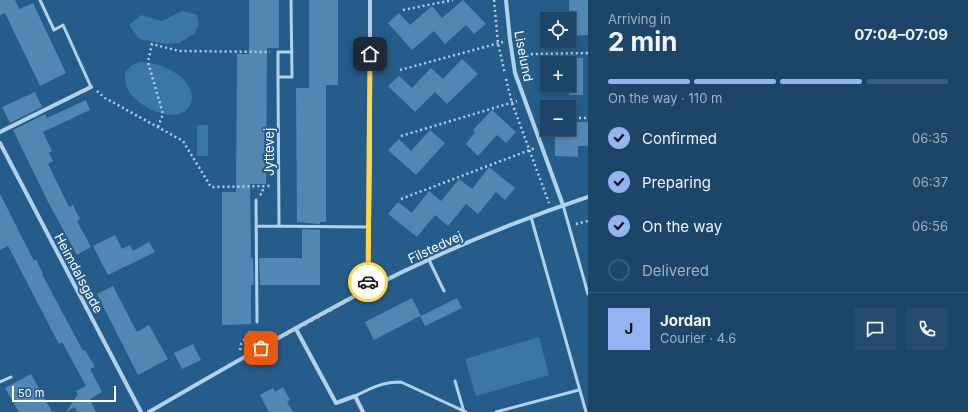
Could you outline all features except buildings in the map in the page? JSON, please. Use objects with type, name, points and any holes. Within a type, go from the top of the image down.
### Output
[{"type":"street","points":[[368,289],[370,0]]},
{"type":"street","name":"Liselund","points":[[506,0],[515,73],[563,205]]},
{"type":"street","points":[[0,132],[92,87]]},
{"type":"street","name":"Heimdalsgade","points":[[0,143],[141,412]]},
{"type":"street","name":"Filstedvej","points":[[149,412],[368,289],[465,244],[531,217],[588,197]]},
{"type":"street","points":[[296,329],[336,403],[355,396],[363,412]]},
{"type":"lane","points":[[40,0],[54,30],[63,25],[92,87]]},
{"type":"lane","points":[[278,77],[292,77],[291,0]]},
{"type":"lane","points":[[278,52],[292,52]]},
{"type":"lane","name":"Jyttevej","points":[[278,52],[279,226]]},
{"type":"lane","points":[[256,200],[257,322]]},
{"type":"lane","points":[[563,205],[588,294]]},
{"type":"lane","points":[[531,217],[586,412]]},
{"type":"lane","points":[[256,226],[369,226]]},
{"type":"lane","points":[[429,260],[444,291]]},
{"type":"lane","points":[[0,382],[11,377]]},
{"type":"lane","points":[[455,381],[464,412]]},
{"type":"lane","points":[[355,396],[378,384],[401,382],[464,412]]},
{"type":"lane","points":[[496,412],[580,390]]},
{"type":"path","points":[[403,10],[453,0]]},
{"type":"path","points":[[400,70],[510,40]]},
{"type":"path","points":[[158,127],[163,114],[148,62],[152,44],[180,51],[278,52]]},
{"type":"path","points":[[513,58],[533,54],[588,53]]},
{"type":"path","points":[[92,87],[105,98],[183,141],[211,187],[279,186]]},
{"type":"path","points":[[400,136],[524,98]]},
{"type":"path","points":[[576,118],[588,118]]},
{"type":"path","points":[[401,199],[541,146]]},
{"type":"path","points":[[569,225],[588,221]]},
{"type":"path","points":[[238,361],[241,344],[257,322]]},
{"type":"shaded area","points":[[182,11],[197,15],[199,24],[195,33],[179,43],[166,44],[139,39],[129,25],[141,15],[162,21]]},
{"type":"shaded area","points":[[140,62],[165,67],[180,76],[190,89],[192,97],[188,108],[178,114],[172,115],[160,113],[143,105],[135,98],[127,87],[125,72],[132,65]]},
{"type":"shaded area","points":[[197,125],[208,125],[208,156],[197,156]]},
{"type":"shaded area","points":[[539,337],[549,375],[476,396],[465,359]]},
{"type":"way so far","points":[[261,348],[368,289],[368,282]]},
{"type":"route","points":[[368,282],[370,54]]}]
